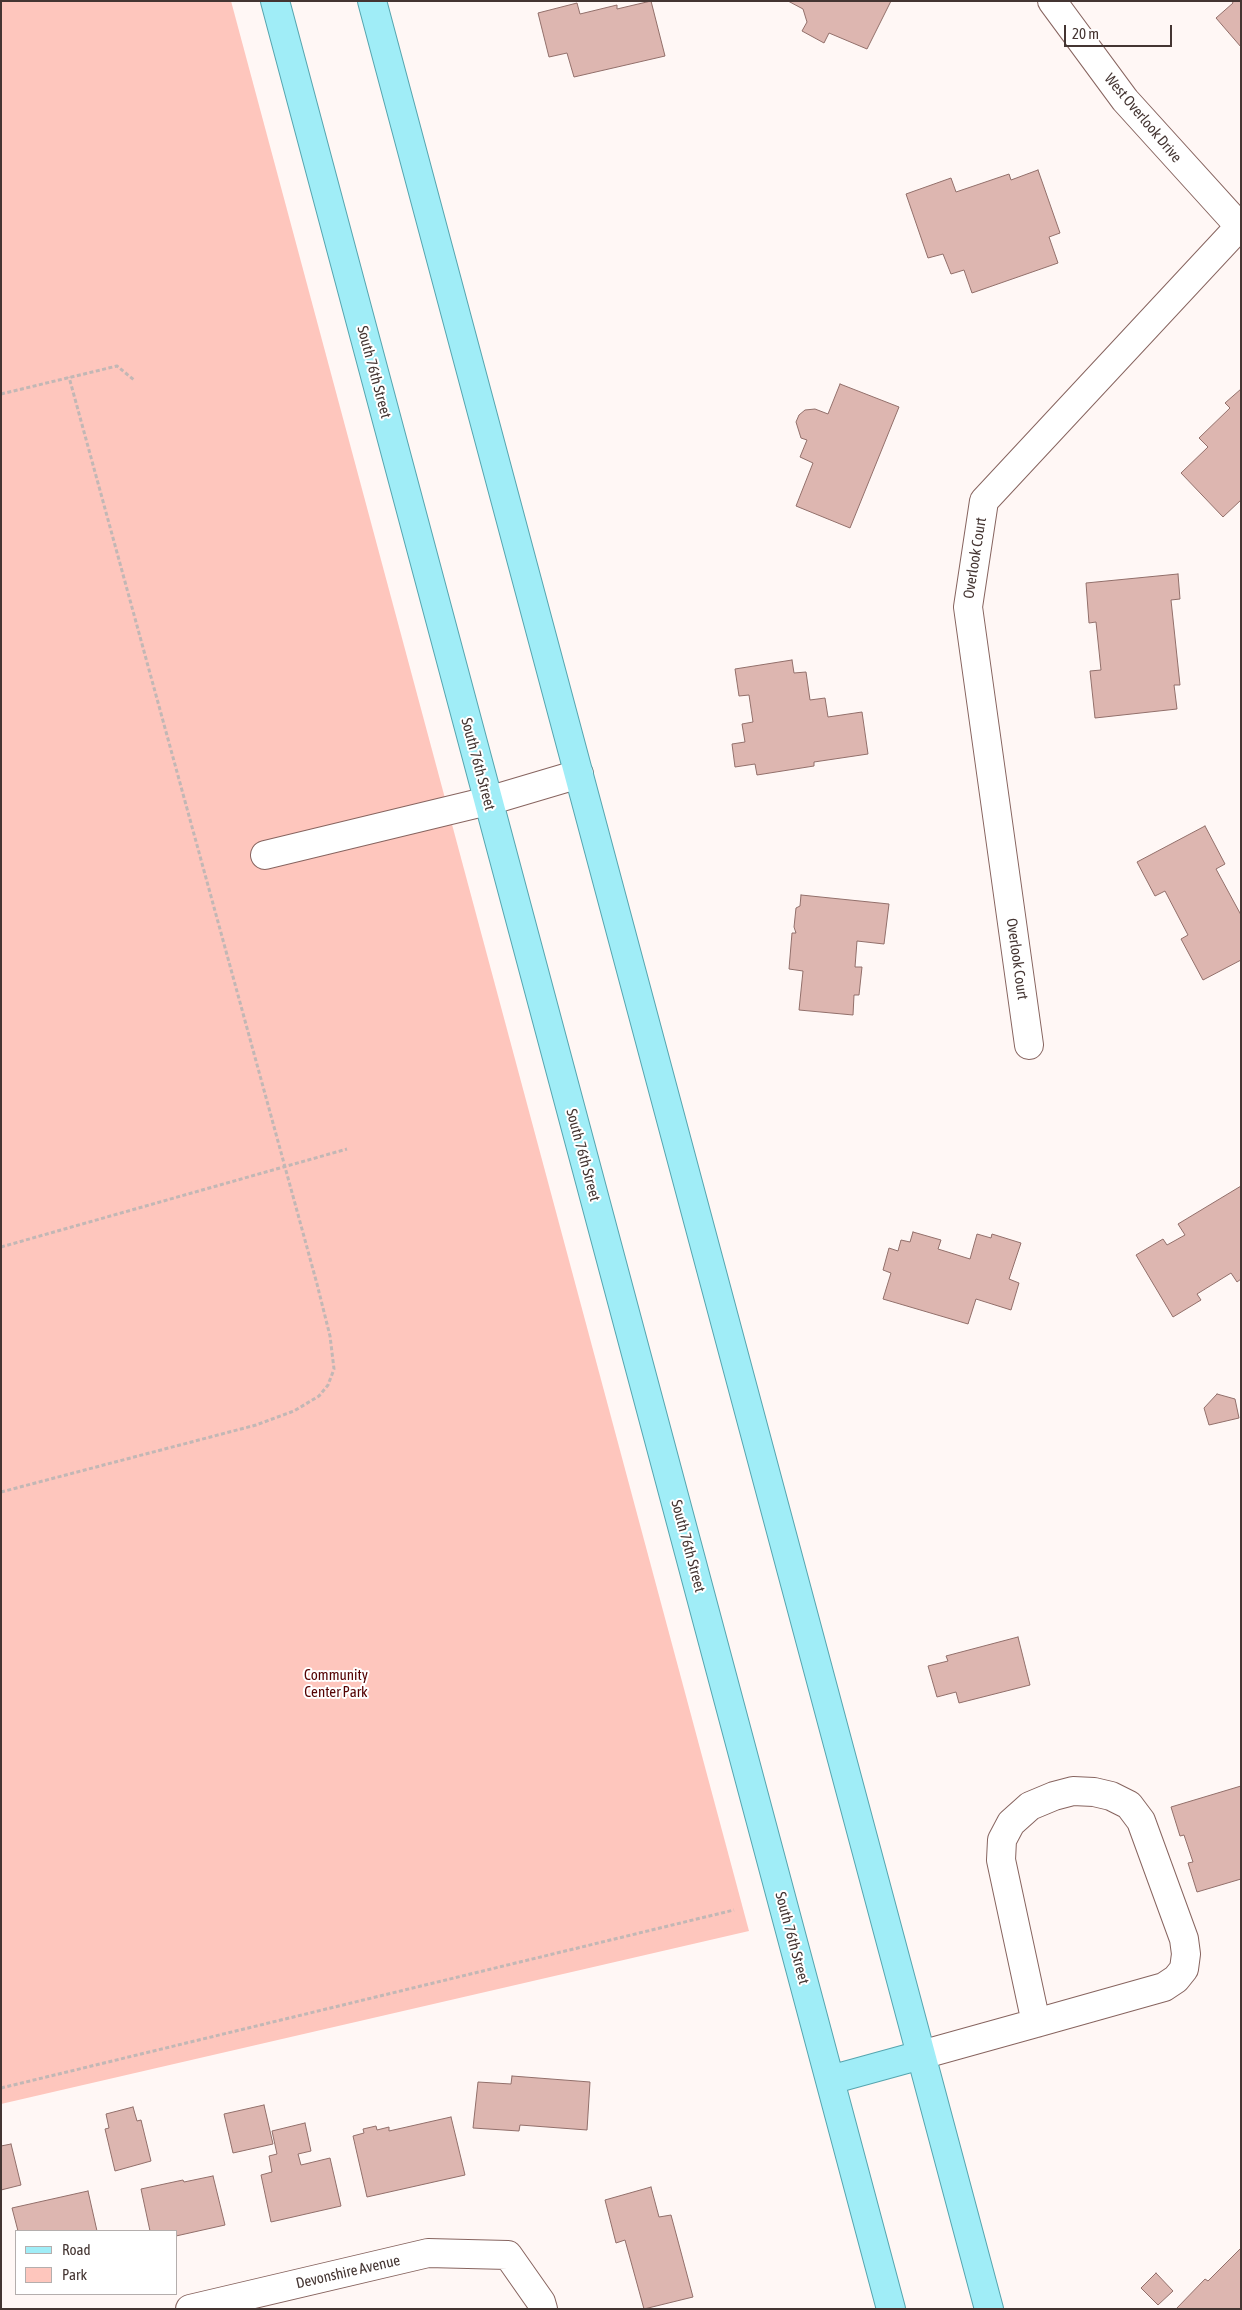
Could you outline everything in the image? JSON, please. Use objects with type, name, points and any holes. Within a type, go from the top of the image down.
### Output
[{"type":"main road","name":"South 76th Street","points":[[275,1],[891,2309]]},
{"type":"main road","points":[[372,1],[989,2309]]},
{"type":"main road","points":[[830,2080],[921,2055]]},
{"type":"street","name":"West Overlook Drive","points":[[1052,1],[1125,100],[1240,228]]},
{"type":"street","name":"Overlook Court","points":[[1029,1045],[968,607],[984,501],[1240,228]]},
{"type":"street","points":[[265,855],[488,801],[579,774]]},
{"type":"street","points":[[921,2055],[1036,2023],[1164,1987],[1176,1979],[1184,1969],[1186,1954],[1184,1940],[1141,1821],[1129,1806],[1111,1796],[1080,1791],[1054,1796],[1030,1806],[1011,1823],[1002,1840],[1001,1860],[1036,2023]]},
{"type":"street","name":"Devonshire Avenue","points":[[190,2309],[428,2253],[508,2255],[541,2302],[543,2309]]},
{"type":"path","points":[[1,394],[116,366],[134,380]]},
{"type":"path","points":[[1,1492],[256,1425],[294,1411],[319,1396],[328,1385],[334,1369],[330,1336],[69,377]]},
{"type":"path","points":[[1,1247],[347,1149]]},
{"type":"path","points":[[1,2088],[734,1910]]},
{"type":"green space","name":"Community Center Park","points":[[1,1],[231,1],[749,1931],[1,2104]]},
{"type":"building","points":[[651,1],[665,56],[574,77],[567,53],[549,57],[538,13],[577,3],[580,14],[617,5],[617,9]]},
{"type":"building","points":[[788,1],[891,1],[867,49],[829,33],[824,43],[802,31],[807,22],[803,9]]},
{"type":"building","points":[[1232,1],[1241,1],[1241,47],[1216,18],[1233,3]]},
{"type":"building","points":[[1038,170],[1060,233],[1049,237],[1058,263],[972,293],[964,270],[951,274],[943,254],[928,258],[906,194],[951,178],[956,192],[1009,174],[1011,180]]},
{"type":"building","points":[[840,384],[899,407],[850,528],[796,506],[813,463],[800,457],[807,440],[801,438],[796,422],[799,415],[805,410],[815,409],[828,414]]},
{"type":"building","points":[[1241,389],[1241,500],[1223,517],[1181,473],[1208,447],[1199,438],[1230,408],[1225,403]]},
{"type":"building","points":[[1178,574],[1180,599],[1171,600],[1180,685],[1174,685],[1177,709],[1095,718],[1090,671],[1101,670],[1096,622],[1089,623],[1086,583]]},
{"type":"building","points":[[792,660],[794,673],[806,672],[810,700],[825,698],[828,717],[862,712],[868,754],[814,762],[814,766],[757,775],[755,764],[735,767],[732,744],[745,742],[742,724],[753,722],[749,695],[739,696],[735,669]]},
{"type":"building","points":[[1205,826],[1225,864],[1216,869],[1241,915],[1241,960],[1203,980],[1181,939],[1188,935],[1165,891],[1155,896],[1137,862]]},
{"type":"building","points":[[801,895],[889,904],[884,944],[857,941],[855,967],[862,967],[859,995],[854,995],[853,1015],[799,1010],[803,971],[789,969],[792,933],[796,933],[794,927],[796,908],[800,906]]},
{"type":"building","points":[[1241,1186],[1241,1279],[1237,1282],[1231,1273],[1197,1294],[1201,1300],[1173,1317],[1136,1255],[1163,1239],[1167,1245],[1185,1235],[1178,1224]]},
{"type":"building","points":[[913,1232],[941,1240],[938,1249],[970,1259],[977,1234],[991,1238],[992,1234],[1021,1243],[1009,1279],[1019,1283],[1011,1310],[976,1299],[968,1324],[883,1299],[891,1273],[883,1270],[889,1248],[898,1251],[901,1240],[910,1242]]},
{"type":"building","points":[[1217,1394],[1235,1399],[1239,1418],[1209,1425],[1204,1408]]},
{"type":"building","points":[[1018,1637],[1030,1685],[959,1703],[956,1692],[937,1697],[928,1666],[948,1661],[946,1656]]},
{"type":"building","points":[[1241,1786],[1241,1879],[1197,1892],[1188,1863],[1193,1862],[1184,1835],[1180,1836],[1171,1807]]},
{"type":"building","points":[[512,2076],[590,2082],[587,2130],[520,2125],[519,2131],[473,2128],[478,2082],[511,2084]]},
{"type":"building","points":[[264,2105],[273,2144],[233,2153],[224,2114]]},
{"type":"building","points":[[133,2107],[137,2121],[141,2120],[151,2161],[115,2171],[105,2129],[109,2128],[106,2114]]},
{"type":"building","points":[[451,2117],[465,2175],[367,2197],[353,2136],[364,2133],[363,2129],[376,2126],[377,2130],[389,2127],[389,2131]]},
{"type":"building","points":[[305,2123],[311,2151],[298,2154],[301,2165],[330,2158],[341,2206],[271,2222],[261,2175],[272,2172],[269,2156],[277,2154],[272,2131]]},
{"type":"building","points":[[11,2144],[21,2185],[1,2190],[1,2146]]},
{"type":"building","points":[[213,2176],[225,2225],[178,2236],[178,2230],[150,2230],[141,2189],[183,2180],[184,2182]]},
{"type":"building","points":[[651,2187],[659,2217],[671,2215],[693,2297],[644,2309],[625,2240],[616,2243],[605,2200]]},
{"type":"building","points":[[88,2191],[97,2230],[18,2230],[12,2208]]},
{"type":"building","points":[[1241,2248],[1241,2309],[1176,2309],[1205,2279],[1208,2281]]},
{"type":"building","points":[[1156,2273],[1173,2291],[1158,2305],[1141,2288]]}]
